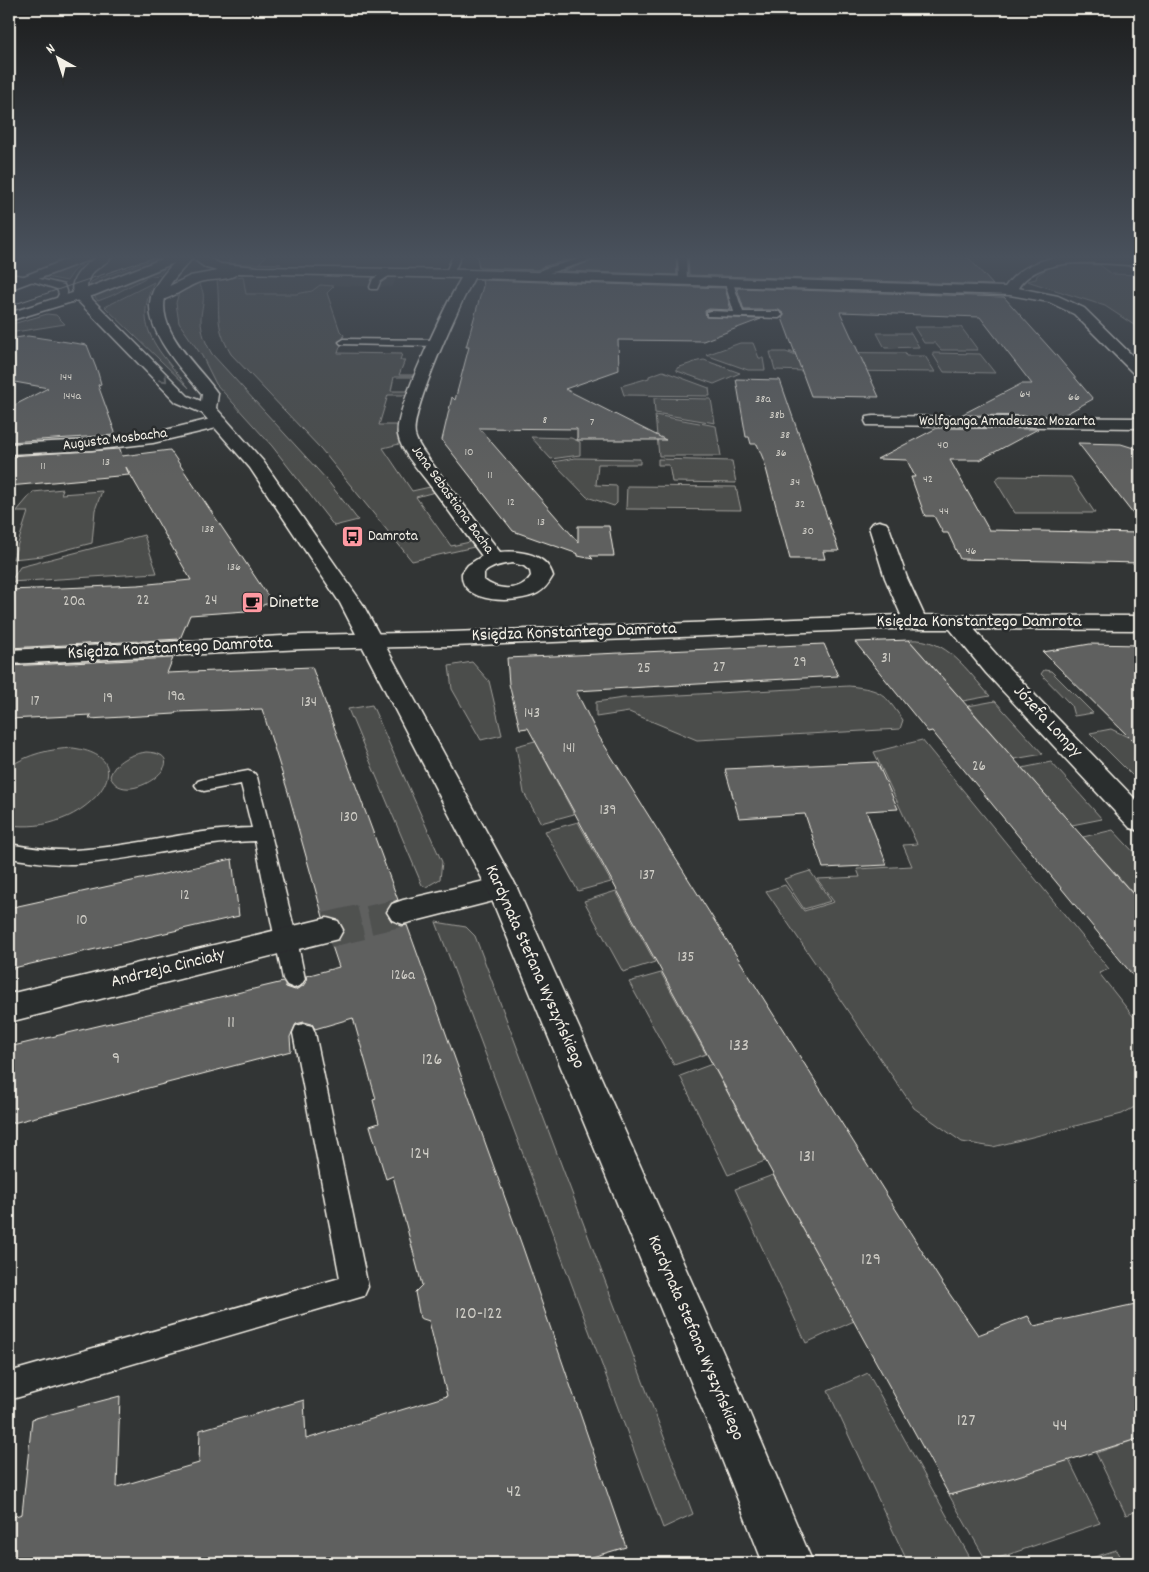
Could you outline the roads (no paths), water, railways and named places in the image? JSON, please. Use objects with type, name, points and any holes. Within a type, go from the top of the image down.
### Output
[{"type":"street","name":"Kardynała Stefana Wyszyńskiego","points":[[114,329],[182,399],[214,416],[257,465],[351,603],[371,639],[502,888],[718,1392],[788,1563]]},
{"type":"street","points":[[163,329],[166,337],[210,394],[214,416]]},
{"type":"street","name":"Jana Sebastiana Bacha","points":[[442,329],[408,416],[406,434],[411,446],[424,465],[495,559]]},
{"type":"street","points":[[1098,329],[1140,371]]},
{"type":"street","name":"Augusta Mosbacha","points":[[9,449],[92,445],[153,438],[214,416]]},
{"type":"street","name":"Wolfganga Amadeusza Mozarta","points":[[873,421],[1140,423]]},
{"type":"street","points":[[879,526],[896,578],[915,621]]},
{"type":"street","name":"Księdza Konstantego Damrota","points":[[9,657],[371,639],[452,639],[915,621],[1140,623]]},
{"type":"street","name":"Józefa Lompy","points":[[955,621],[995,668],[1140,821]]},
{"type":"street","points":[[403,912],[502,888]]},
{"type":"street","name":"Andrzeja Cinciały","points":[[9,1008],[327,930]]},
{"type":"lane","points":[[344,342],[436,343]]},
{"type":"lane","points":[[204,785],[248,777],[263,834],[294,979]]},
{"type":"lane","points":[[9,851],[54,856],[93,854],[234,833],[263,834]]},
{"type":"lane","points":[[9,1386],[355,1287],[304,1033]]},
{"type":"tunnel","points":[[369,920],[403,912]]},
{"type":"tunnel","points":[[327,930],[374,919]]},
{"type":"place","name":"Damrota","points":[[352,537]]},
{"type":"place","name":"Dinette","points":[[253,603]]}]
